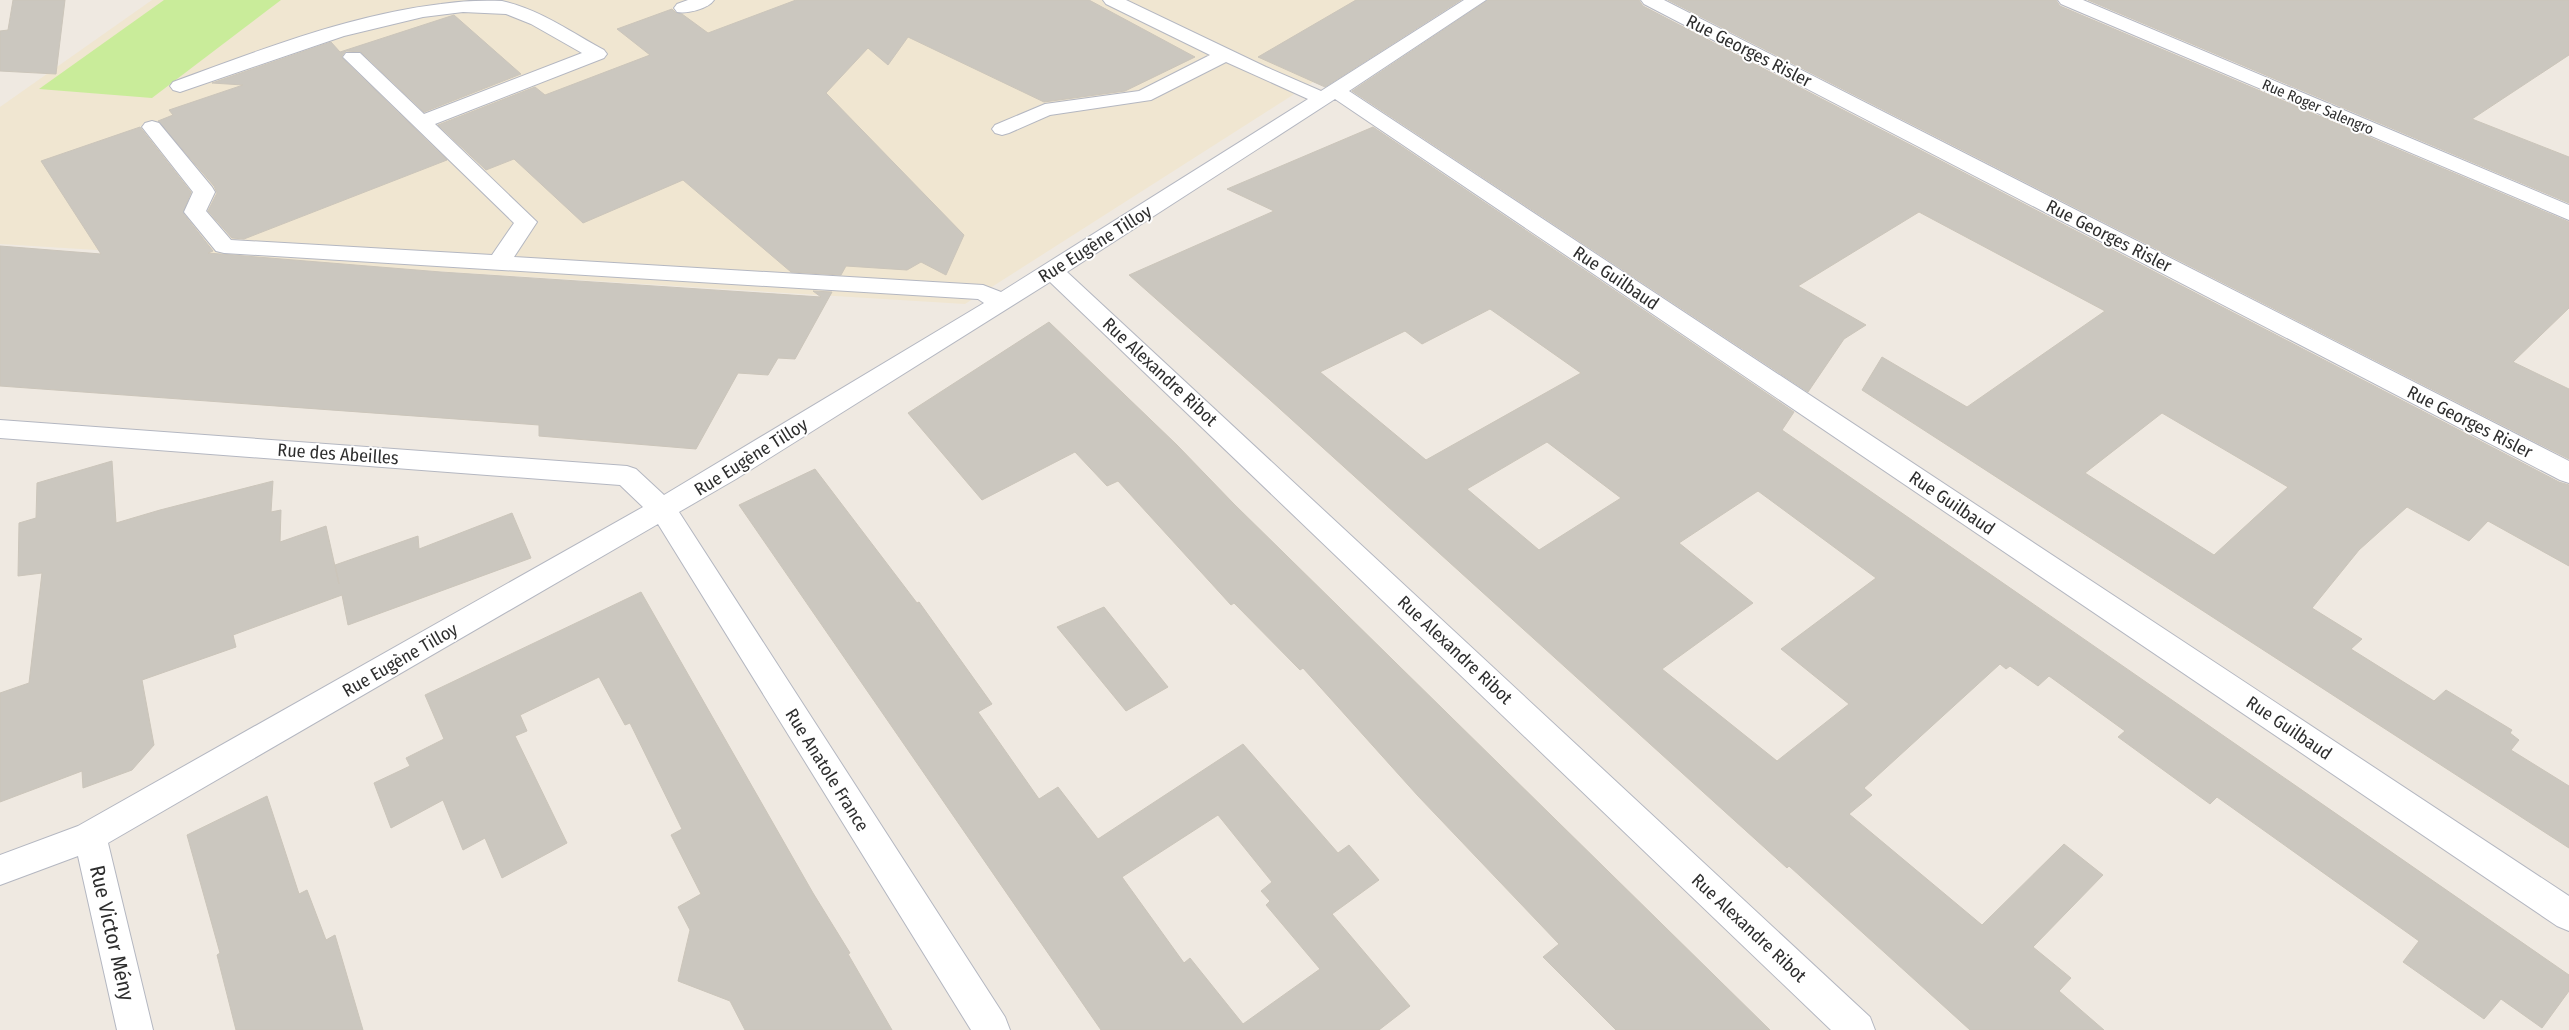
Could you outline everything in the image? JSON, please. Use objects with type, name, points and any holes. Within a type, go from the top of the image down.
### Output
[{"type":"street","points":[[683,8],[705,0]]},
{"type":"street","name":"Rue Guilbaud","points":[[1112,0],[1225,55],[1330,95],[2569,915]]},
{"type":"street","name":"Rue Eugène Tilloy","points":[[0,870],[90,836],[663,510],[1001,303],[1477,0]]},
{"type":"street","name":"Rue Georges Risler","points":[[1650,0],[2569,473]]},
{"type":"street","name":"Rue Roger Salengro","points":[[2067,0],[2569,213]]},
{"type":"street","points":[[180,86],[356,20],[441,2],[499,6],[533,18],[597,54],[421,122]]},
{"type":"street","points":[[1002,129],[1045,110],[1144,96],[1225,55]]},
{"type":"street","points":[[353,57],[526,222],[498,263]]},
{"type":"street","points":[[152,126],[204,192],[195,212],[224,246],[983,292],[1001,303]]},
{"type":"street","name":"Rue Alexandre Ribot","points":[[1052,271],[1857,1030]]},
{"type":"street","name":"Rue des Abeilles","points":[[0,429],[627,476],[663,510]]},
{"type":"street","name":"Rue Anatole France","points":[[663,510],[992,1030]]},
{"type":"street","name":"Rue Victor Mény","points":[[90,836],[135,1030]]},
{"type":"shaded area","points":[[152,0],[1442,0],[965,304],[0,244],[0,107]]},
{"type":"green space","points":[[164,0],[281,0],[152,98],[39,89]]},
{"type":"building","points":[[13,0],[65,0],[56,74],[0,71],[0,31],[8,30]]},
{"type":"building","points":[[796,0],[1089,0],[1195,57],[1125,91],[1044,102],[908,37],[888,65],[868,48],[826,93],[964,235],[946,275],[921,262],[907,270],[846,266],[841,275],[791,272],[683,180],[583,223],[514,159],[486,170],[438,125],[535,87],[545,95],[650,55],[617,29],[672,9],[708,33]]},
{"type":"building","points":[[1356,0],[1461,0],[1325,87],[1258,57]]},
{"type":"building","points":[[1488,0],[1639,0],[1643,6],[2559,482],[2569,485],[2569,566],[2488,521],[2469,541],[2407,507],[2359,550],[2312,608],[2362,639],[2351,649],[2434,701],[2446,690],[2512,730],[2510,733],[2519,740],[2511,750],[2569,786],[2569,848],[1862,390],[1882,357],[1967,407],[2105,311],[1919,212],[1798,286],[1866,325],[1844,339],[1808,392],[1352,91]],"holes":[[[2162,413],[2288,487],[2214,555],[2085,473]]]},
{"type":"building","points":[[1668,0],[2056,0],[2060,6],[2569,222],[2569,308],[2513,362],[2569,389],[2569,459]]},
{"type":"building","points":[[2088,0],[2569,0],[2569,55],[2472,119],[2569,157],[2569,203]]},
{"type":"building","points":[[454,15],[521,74],[424,112],[361,52],[346,51],[341,57],[447,160],[244,239],[232,238],[208,211],[217,193],[214,186],[158,121],[173,115],[169,110],[243,85],[212,83],[331,42],[340,52]]},
{"type":"building","points":[[140,127],[191,192],[183,213],[213,251],[208,253],[441,272],[821,297],[813,291],[832,292],[795,359],[778,358],[768,375],[738,373],[696,449],[539,436],[539,425],[0,386],[0,246],[101,254],[41,161]]},
{"type":"building","points":[[1373,127],[1794,412],[1782,430],[2569,975],[2569,991],[2542,1028],[2501,999],[2484,1019],[2403,962],[2419,941],[2217,797],[2210,804],[2118,737],[2125,731],[2049,676],[2038,686],[2010,666],[2006,669],[2000,664],[1864,788],[1872,795],[1849,814],[1982,925],[2064,844],[2103,875],[2033,947],[2071,978],[2059,991],[2104,1030],[1970,1030],[1789,866],[1787,868],[1269,399],[1129,275],[1274,211],[1227,189]],"holes":[[[1490,309],[1581,373],[1426,460],[1320,372],[1405,331],[1422,344]],[[1547,442],[1621,498],[1539,550],[1467,489]],[[1758,491],[1876,578],[1781,649],[1849,704],[1777,761],[1662,669],[1753,603],[1679,543]]]},
{"type":"building","points":[[1049,322],[1177,445],[1234,504],[1770,1030],[1616,1030],[1543,957],[1559,944],[1418,796],[1303,668],[1300,670],[1234,603],[1231,605],[1118,481],[1107,486],[1075,452],[982,500],[908,413]]},
{"type":"building","points":[[112,461],[116,523],[273,481],[271,512],[281,510],[280,542],[326,526],[339,584],[335,565],[418,536],[419,549],[512,513],[531,558],[348,625],[342,595],[233,635],[236,647],[142,680],[154,745],[132,770],[83,788],[82,771],[0,802],[0,693],[29,683],[42,573],[18,576],[19,523],[36,518],[37,483]]},
{"type":"building","points":[[815,469],[917,603],[919,602],[992,704],[978,712],[1039,799],[1058,787],[1098,839],[1243,744],[1338,853],[1349,845],[1379,880],[1332,914],[1410,1006],[1379,1030],[1101,1030],[739,505]],"holes":[[[1218,815],[1272,882],[1261,891],[1270,901],[1266,905],[1320,969],[1243,1024],[1190,958],[1184,963],[1122,877]]]},
{"type":"building","points":[[641,592],[813,893],[850,953],[848,954],[892,1030],[745,1030],[730,1001],[678,981],[690,930],[678,907],[701,894],[671,835],[682,829],[630,723],[625,725],[599,677],[520,715],[527,731],[515,736],[567,843],[502,878],[485,838],[463,850],[443,800],[391,828],[374,783],[410,766],[406,758],[444,739],[425,695]]},
{"type":"building","points":[[1104,607],[1168,687],[1126,711],[1057,627]]},
{"type":"building","points":[[267,796],[299,894],[307,890],[326,940],[335,935],[363,1030],[236,1030],[217,955],[220,953],[187,835]]}]
